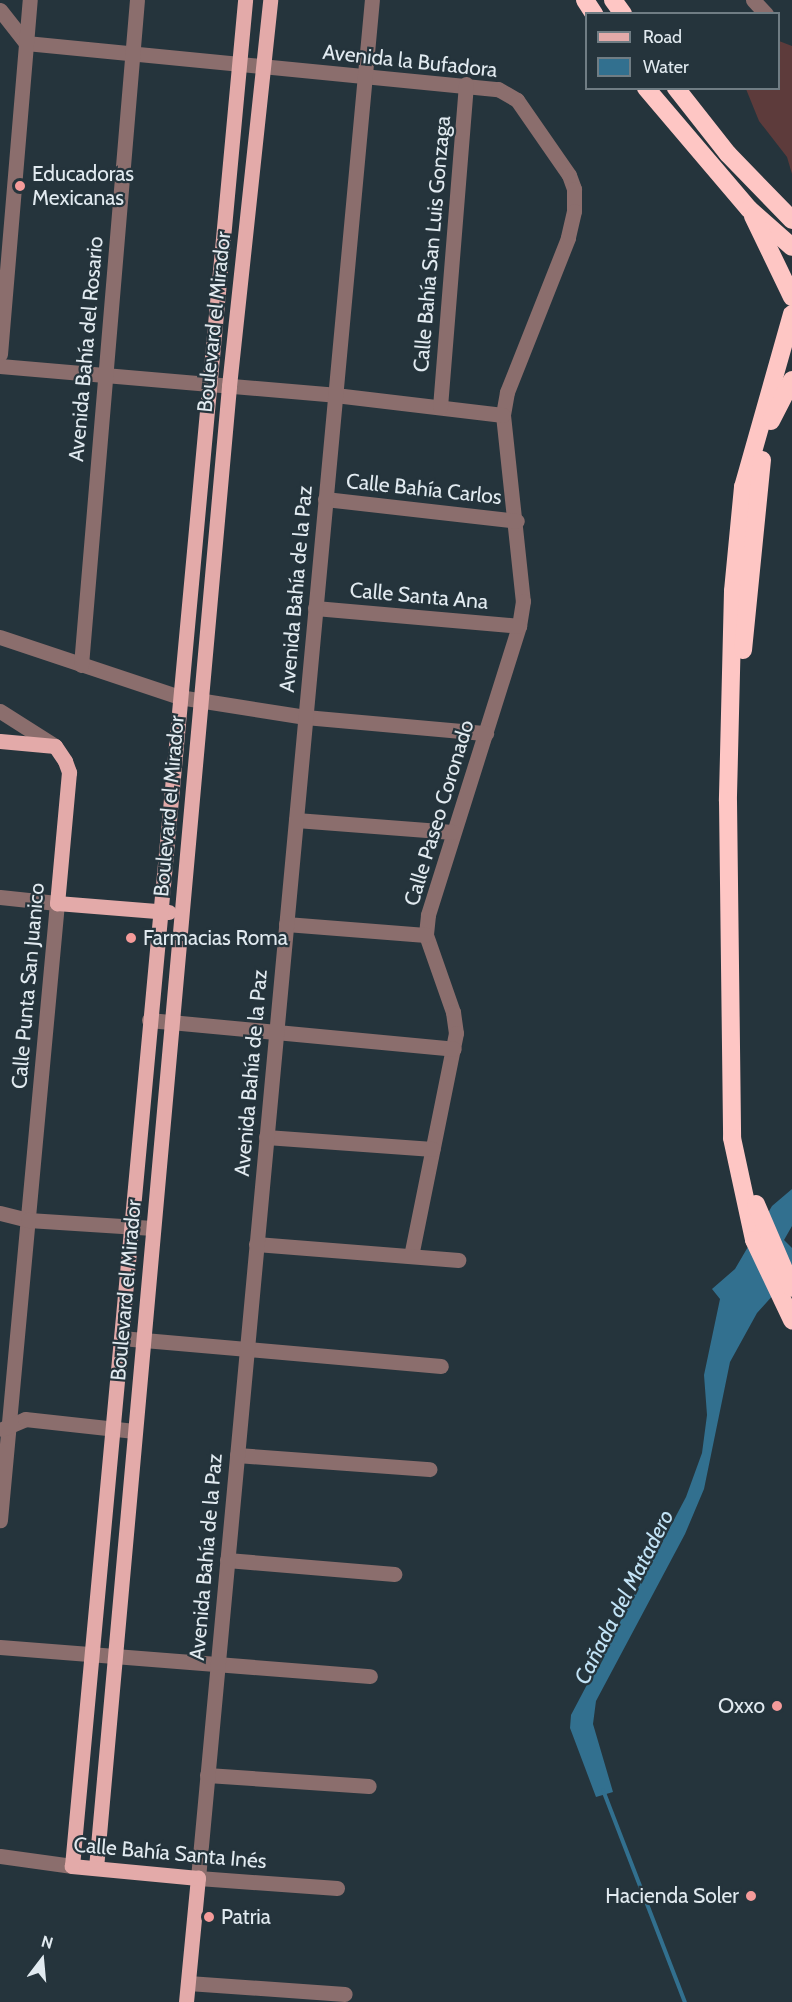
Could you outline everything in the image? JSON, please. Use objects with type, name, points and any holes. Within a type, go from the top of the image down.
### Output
[{"type":"highway","points":[[648,90],[749,209],[792,247]]},
{"type":"highway","points":[[678,90],[728,154],[791,219]]},
{"type":"highway","points":[[749,209],[792,297]]},
{"type":"highway","points":[[787,1290],[754,1240],[732,1138],[728,801],[733,591],[743,487],[792,314]]},
{"type":"highway","points":[[792,380],[772,421],[759,472],[743,649],[739,804],[742,1136],[760,1218],[787,1290],[792,1320]]},
{"type":"main road","name":"Boulevard el Mirador","points":[[72,1866],[237,66],[245,0]]},
{"type":"main road","name":"Boulevard el Mirador","points":[[96,1868],[228,386],[270,0]]},
{"type":"main road","points":[[0,741],[56,746]]},
{"type":"main road","name":"Calle Punta San Juanico","points":[[56,746],[69,772],[57,903]]},
{"type":"main road","points":[[57,903],[181,913]]},
{"type":"main road","name":"Calle Bahía Santa Inés","points":[[72,1866],[198,1878]]},
{"type":"main road","name":"Avenida Bahía de la Paz","points":[[186,2002],[198,1878]]},
{"type":"street","points":[[0,354],[30,0]]},
{"type":"street","name":"Avenida Bahía del Rosario","points":[[81,665],[137,0]]},
{"type":"street","name":"Avenida Bahía de la Paz","points":[[198,1878],[372,0]]},
{"type":"street","points":[[753,0],[764,12]]},
{"type":"street","points":[[0,9],[26,43]]},
{"type":"street","name":"Avenida la Bufadora","points":[[26,43],[237,66],[466,84],[501,89],[518,100],[569,175],[574,189],[574,211],[568,238],[507,392],[503,415]]},
{"type":"street","name":"Calle Bahía San Luis Gonzaga","points":[[440,407],[466,84]]},
{"type":"street","points":[[0,366],[335,395],[503,415]]},
{"type":"street","name":"Calle Paseo Coronado","points":[[411,1256],[454,1049],[453,1012],[426,935],[453,832],[519,626],[524,586],[503,415]]},
{"type":"street","name":"Calle Bahía Carlos","points":[[326,499],[517,521]]},
{"type":"street","name":"Calle Santa Ana","points":[[315,608],[519,626]]},
{"type":"street","points":[[0,637],[179,697],[304,717],[486,733]]},
{"type":"street","points":[[0,711],[56,746]]},
{"type":"street","points":[[296,820],[453,832]]},
{"type":"street","points":[[0,897],[57,903]]},
{"type":"street","name":"Calle Punta San Juanico","points":[[0,1520],[8,1339],[28,1220],[57,903]]},
{"type":"street","points":[[286,924],[426,935]]},
{"type":"street","points":[[149,1020],[454,1049]]},
{"type":"street","points":[[266,1137],[433,1149]]},
{"type":"street","points":[[0,1213],[28,1220],[153,1228]]},
{"type":"street","points":[[256,1244],[458,1260]]},
{"type":"street","points":[[121,1338],[441,1366]]},
{"type":"street","points":[[4,1428],[25,1419],[134,1431]]},
{"type":"street","points":[[237,1455],[429,1469]]},
{"type":"street","points":[[227,1560],[394,1574]]},
{"type":"street","points":[[0,1647],[370,1676]]},
{"type":"street","points":[[207,1775],[369,1786]]},
{"type":"street","name":"Calle Bahía Santa Inés","points":[[0,1856],[72,1866]]},
{"type":"street","name":"Calle Bahía Santa Inés","points":[[198,1878],[337,1888]]},
{"type":"street","points":[[188,1983],[345,1994]]},
{"type":"shaded area","points":[[780,41],[792,46],[792,174],[787,157],[759,121],[746,90],[780,90]]},
{"type":"water","points":[[792,1189],[792,1226],[784,1240],[792,1248],[792,1274],[757,1313],[730,1362],[704,1489],[685,1534],[596,1701],[593,1724],[613,1792],[596,1797],[570,1728],[571,1715],[686,1497],[702,1453],[707,1415],[704,1375],[720,1299],[712,1289],[735,1269],[772,1206]]},
{"type":"waterway","name":"Cañada del Matadero","points":[[603,1790],[685,2002]]},
{"type":"place","name":"Educadoras Mexicanas","points":[[20,186]]},
{"type":"place","name":"Farmacias Roma","points":[[131,938]]},
{"type":"place","name":"Oxxo","points":[[777,1706]]},
{"type":"place","name":"Hacienda Soler","points":[[751,1896]]},
{"type":"place","name":"Patria","points":[[209,1917]]}]
